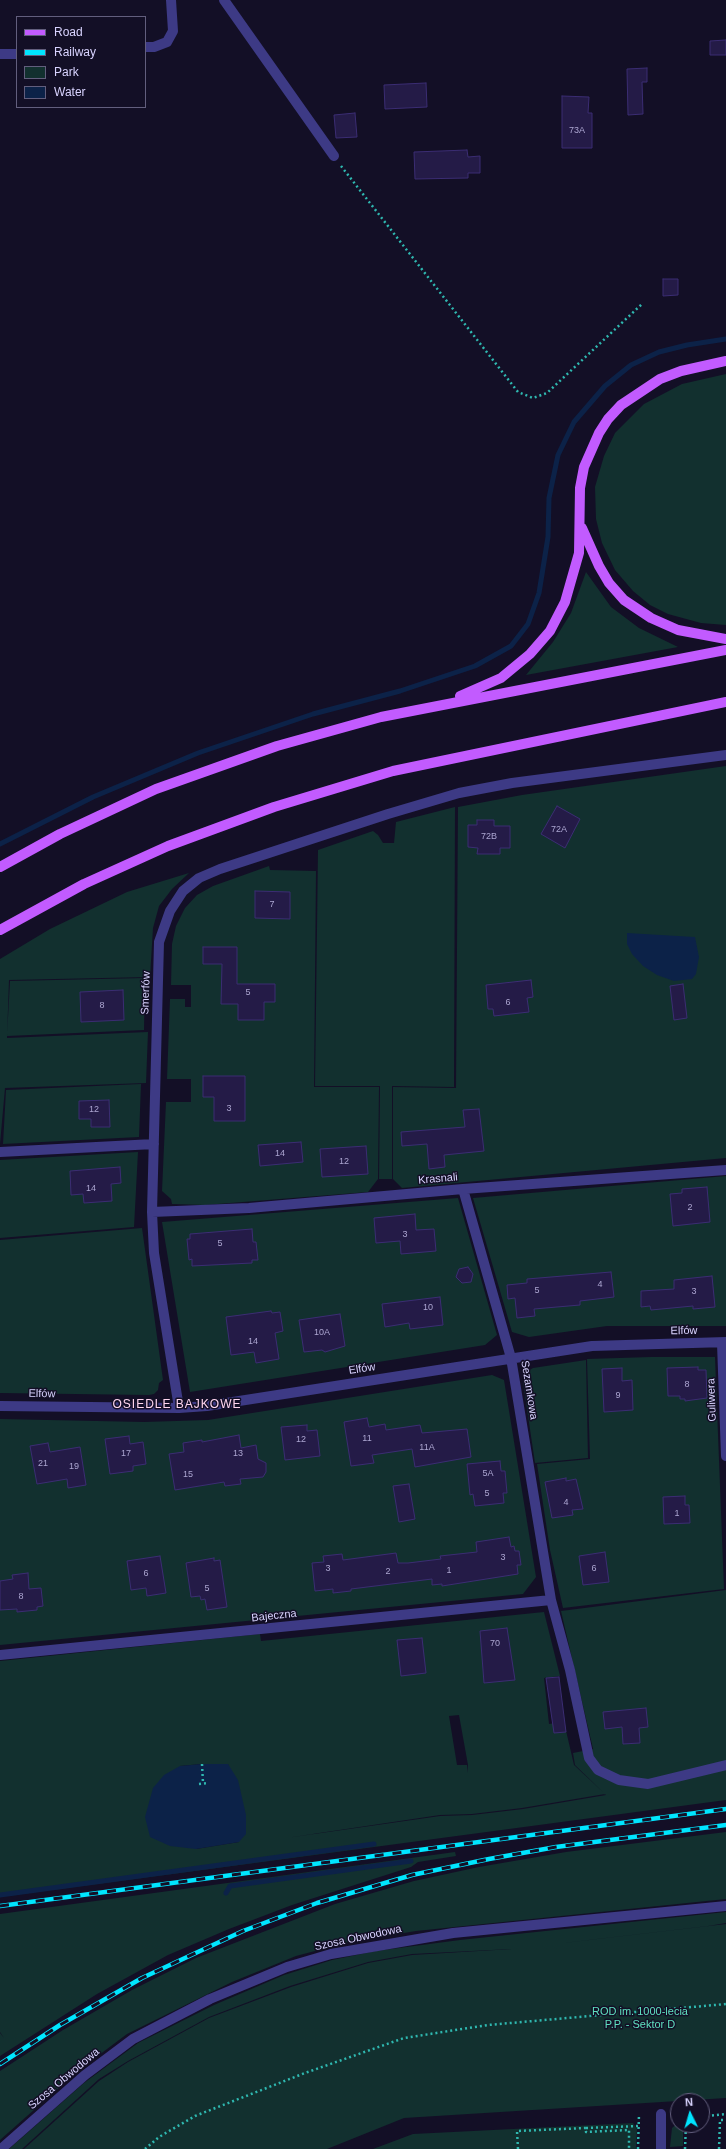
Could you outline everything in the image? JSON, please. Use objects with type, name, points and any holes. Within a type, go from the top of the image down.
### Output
[{"type":"main road","points":[[434,706],[475,691],[501,678],[541,643],[550,631],[567,596],[579,553],[581,527],[580,488],[584,467],[599,433],[621,405],[637,392],[660,379],[681,371],[726,361]]},
{"type":"main road","points":[[581,527],[599,566],[609,583],[624,600],[651,618],[678,630],[726,639]]},
{"type":"main road","points":[[0,867],[60,834],[156,789],[277,746],[381,717],[726,650]]},
{"type":"main road","points":[[0,930],[84,884],[168,846],[274,807],[393,771],[726,702]]},
{"type":"street","points":[[146,48],[154,47],[167,42],[174,31],[171,0]]},
{"type":"street","points":[[224,0],[334,156]]},
{"type":"street","points":[[0,54],[16,54]]},
{"type":"street","name":"Smerfów","points":[[179,1408],[154,1253],[152,1212],[159,942],[170,911],[183,890],[199,878],[220,869],[388,814],[459,793],[512,783],[726,755]]},
{"type":"street","points":[[0,1152],[154,1144]]},
{"type":"street","name":"Krasnali","points":[[152,1212],[249,1208],[463,1189],[726,1170]]},
{"type":"street","name":"Sezamkowa","points":[[463,1189],[511,1358],[551,1600],[570,1670],[589,1758],[598,1770],[619,1780],[648,1784],[726,1765]]},
{"type":"street","name":"Elfów","points":[[0,1406],[179,1408],[207,1406],[592,1346],[724,1342]]},
{"type":"street","name":"Guliwera","points":[[724,1342],[726,1456]]},
{"type":"street","name":"Bajeczna","points":[[0,1655],[551,1600]]},
{"type":"street","name":"Szosa Obwodowa","points":[[1,2149],[85,2075],[133,2039],[210,1999],[287,1967],[346,1951],[453,1933],[726,1906]]},
{"type":"street","points":[[661,2114],[661,2149]]},
{"type":"path","points":[[334,156],[518,392],[533,398],[547,393],[642,304]]},
{"type":"path","points":[[202,1764],[203,1784]]},
{"type":"path","points":[[199,1784],[208,1783]]},
{"type":"path","points":[[145,2149],[159,2138],[195,2116],[305,2073],[404,2038],[488,2025],[726,2004]]},
{"type":"path","points":[[638,2149],[639,2114]]},
{"type":"path","points":[[710,2116],[726,2114]]},
{"type":"path","points":[[719,2149],[720,2120],[726,2120]]},
{"type":"path","points":[[518,2149],[517,2131],[639,2126]]},
{"type":"path","points":[[586,2128],[586,2132],[629,2130],[629,2149]]},
{"type":"path","points":[[685,2149],[686,2133]]},
{"type":"green space","points":[[726,374],[726,625],[701,623],[668,614],[650,605],[633,591],[615,570],[602,543],[596,519],[595,487],[604,456],[615,433],[644,404],[682,384]]},
{"type":"green space","points":[[586,572],[611,607],[639,628],[678,647],[526,675],[553,642],[571,613]]},
{"type":"green space","points":[[726,766],[726,1158],[402,1188],[393,1179],[393,1087],[456,1088],[458,807],[522,795]]},
{"type":"green space","points":[[455,807],[454,1087],[392,1086],[392,1179],[379,1179],[380,1086],[315,1086],[318,850],[373,831],[378,835],[383,843],[394,843],[396,822]]},
{"type":"green space","points":[[269,866],[270,870],[316,871],[314,1087],[379,1087],[378,1179],[368,1192],[205,1205],[172,1204],[171,1199],[162,1191],[166,1102],[191,1102],[191,1079],[167,1079],[170,999],[185,999],[185,1007],[191,1007],[191,985],[171,985],[172,944],[176,926],[185,908],[197,895],[213,886]]},
{"type":"green space","points":[[189,873],[172,889],[159,906],[153,928],[150,977],[9,980],[7,1038],[148,1032],[146,1083],[5,1088],[0,1144],[0,959],[50,929],[127,892]]},
{"type":"green space","points":[[145,978],[144,1030],[7,1036],[10,981]]},
{"type":"green space","points":[[141,1084],[139,1137],[3,1144],[6,1090]]},
{"type":"green space","points":[[138,1152],[134,1227],[0,1238],[0,1160]]},
{"type":"green space","points":[[726,1176],[726,1326],[607,1326],[529,1337],[512,1332],[473,1198]]},
{"type":"green space","points":[[458,1198],[497,1335],[485,1345],[190,1392],[162,1222]]},
{"type":"green space","points":[[142,1228],[163,1380],[159,1383],[158,1390],[154,1394],[149,1395],[0,1393],[0,1240]]},
{"type":"green space","points":[[715,1357],[724,1589],[563,1608],[550,1550],[537,1464],[590,1459],[587,1359]]},
{"type":"green space","points":[[586,1360],[588,1458],[535,1463],[523,1382],[524,1376],[533,1368]]},
{"type":"green space","points":[[492,1375],[504,1380],[536,1577],[523,1594],[0,1645],[0,1419],[144,1422],[208,1420]]},
{"type":"green space","points":[[726,1590],[726,1800],[0,1897],[0,1661],[260,1634],[261,1641],[544,1612],[560,1676],[544,1678],[549,1724],[564,1722],[574,1765],[604,1793],[575,1765],[573,1753],[593,1749],[594,1753],[561,1611]],"holes":[[[459,1715],[468,1765],[468,1773],[467,1765],[457,1765],[449,1716]],[[228,1764],[239,1842],[196,1849],[180,1766]],[[606,1795],[523,1809],[472,1815],[440,1816],[286,1838],[440,1815],[472,1814],[522,1808]]]},
{"type":"green space","points":[[726,1832],[726,1899],[416,1931],[349,1942],[296,1956],[232,1982],[127,2034],[79,2070],[0,2140],[0,2071],[63,2030],[132,1990],[196,1958],[335,1904],[414,1881],[479,1867],[566,1852]]},
{"type":"green space","points":[[455,1852],[456,1856],[418,1862],[411,1867],[292,1905],[229,1929],[168,1955],[97,1994],[0,2056],[0,2033],[4,2038],[0,2032],[0,1914]]},
{"type":"green space","points":[[726,1912],[726,1923],[708,1926],[512,1949],[412,1954],[368,1962],[290,1986],[209,2017],[128,2061],[99,2079],[22,2149],[9,2149],[84,2083],[138,2043],[214,2005],[284,1975],[332,1960],[376,1951],[460,1940]]},
{"type":"green space","name":"ROD im. 1000-lecia P.P. - Sektor D","points":[[726,1924],[726,2098],[710,2099],[710,2093],[670,2093],[670,2101],[404,2118],[327,2149],[24,2149],[99,2081],[128,2062],[209,2018],[291,1987],[368,1963],[412,1955],[512,1949]]},
{"type":"green space","points":[[633,2123],[637,2129],[636,2149],[373,2149],[413,2134]]},
{"type":"green space","points":[[671,2133],[683,2133],[683,2146],[670,2147]]},
{"type":"water","points":[[627,933],[695,937],[699,957],[696,974],[692,979],[674,981],[657,975],[643,966],[632,954],[627,944]]},
{"type":"water","points":[[228,1764],[238,1780],[246,1815],[246,1834],[239,1842],[196,1849],[170,1846],[150,1837],[145,1817],[153,1788],[164,1775],[180,1766]]},
{"type":"building","points":[[726,40],[726,55],[710,55],[710,41]]},
{"type":"building","points":[[647,68],[647,82],[642,82],[643,114],[628,115],[627,69]]},
{"type":"building","points":[[426,83],[427,107],[385,109],[384,85]]},
{"type":"building","points":[[562,96],[589,97],[588,113],[592,113],[592,148],[562,148]]},
{"type":"building","points":[[355,113],[357,137],[336,138],[334,115]]},
{"type":"building","points":[[467,150],[468,157],[480,156],[480,173],[468,173],[468,178],[415,179],[414,152]]},
{"type":"building","points":[[663,279],[678,279],[678,295],[663,296]]},
{"type":"building","points":[[557,806],[580,819],[565,848],[541,834]]},
{"type":"building","points":[[477,820],[494,820],[494,826],[510,826],[510,848],[500,848],[500,854],[477,854],[478,848],[468,847],[468,825],[477,825]]},
{"type":"building","points":[[255,891],[290,892],[290,919],[255,918]]},
{"type":"building","points":[[203,947],[237,947],[237,984],[275,984],[275,1002],[264,1002],[264,1020],[238,1020],[238,1004],[221,1004],[222,964],[203,964]]},
{"type":"building","points":[[531,980],[533,997],[527,998],[529,1012],[494,1016],[493,1009],[488,1009],[486,985]]},
{"type":"building","points":[[683,984],[687,1018],[674,1020],[670,986]]},
{"type":"building","points":[[123,990],[124,1020],[81,1022],[80,992]]},
{"type":"building","points":[[203,1076],[245,1076],[245,1121],[214,1121],[214,1097],[203,1097]]},
{"type":"building","points":[[109,1100],[110,1127],[91,1127],[91,1119],[79,1119],[79,1101]]},
{"type":"building","points":[[479,1109],[484,1151],[444,1155],[445,1167],[429,1169],[427,1144],[402,1146],[401,1132],[465,1127],[463,1110]]},
{"type":"building","points":[[301,1142],[303,1162],[260,1166],[258,1145]]},
{"type":"building","points":[[366,1146],[368,1174],[322,1177],[320,1149]]},
{"type":"building","points":[[120,1167],[121,1183],[111,1184],[112,1201],[84,1203],[83,1194],[71,1195],[70,1171]]},
{"type":"building","points":[[707,1187],[710,1222],[673,1226],[670,1194],[682,1193],[682,1189]]},
{"type":"building","points":[[415,1214],[416,1230],[434,1229],[436,1251],[401,1254],[400,1241],[376,1243],[374,1218]]},
{"type":"building","points":[[252,1229],[253,1242],[256,1242],[258,1260],[252,1260],[252,1263],[192,1266],[192,1259],[189,1260],[187,1239],[190,1239],[190,1234]]},
{"type":"building","points":[[468,1267],[473,1274],[471,1282],[462,1283],[456,1277],[459,1269]]},
{"type":"building","points":[[611,1272],[614,1297],[580,1301],[580,1305],[534,1309],[535,1316],[517,1318],[515,1298],[508,1299],[507,1285],[527,1283],[527,1279]]},
{"type":"building","points":[[712,1276],[715,1307],[693,1309],[693,1306],[651,1310],[650,1306],[641,1307],[641,1291],[674,1289],[674,1280]]},
{"type":"building","points":[[440,1297],[443,1325],[410,1329],[409,1323],[385,1327],[382,1304]]},
{"type":"building","points":[[271,1311],[272,1313],[280,1312],[283,1331],[275,1333],[279,1359],[256,1363],[254,1352],[231,1355],[226,1317]]},
{"type":"building","points":[[340,1314],[345,1346],[325,1352],[322,1350],[304,1352],[299,1320]]},
{"type":"building","points":[[698,1367],[698,1370],[706,1370],[707,1398],[685,1401],[685,1399],[680,1399],[680,1396],[668,1396],[667,1368]]},
{"type":"building","points":[[622,1368],[622,1381],[632,1380],[633,1410],[604,1412],[602,1369]]},
{"type":"building","points":[[367,1418],[369,1427],[385,1424],[386,1430],[420,1425],[422,1433],[467,1429],[471,1457],[415,1467],[412,1449],[372,1455],[374,1463],[351,1466],[344,1422]]},
{"type":"building","points":[[307,1425],[307,1431],[317,1430],[320,1456],[285,1460],[281,1427]]},
{"type":"building","points":[[239,1435],[241,1448],[256,1445],[258,1459],[266,1463],[266,1472],[263,1477],[240,1479],[241,1484],[225,1486],[224,1482],[175,1490],[169,1454],[184,1452],[183,1443],[202,1440],[202,1442]]},
{"type":"building","points":[[129,1436],[130,1444],[143,1442],[146,1464],[133,1466],[133,1471],[110,1474],[105,1439]]},
{"type":"building","points":[[48,1443],[50,1452],[80,1447],[86,1485],[68,1488],[67,1479],[37,1484],[30,1446]]},
{"type":"building","points":[[500,1461],[501,1471],[505,1471],[507,1493],[503,1493],[504,1503],[475,1506],[473,1494],[470,1495],[467,1464]]},
{"type":"building","points":[[566,1478],[566,1481],[576,1479],[583,1509],[572,1510],[573,1515],[552,1518],[545,1482]]},
{"type":"building","points":[[409,1484],[415,1519],[399,1522],[393,1486]]},
{"type":"building","points":[[685,1496],[685,1505],[689,1505],[690,1523],[664,1524],[663,1497]]},
{"type":"building","points":[[509,1537],[511,1547],[514,1546],[515,1551],[519,1551],[521,1565],[517,1565],[518,1574],[442,1586],[442,1584],[432,1585],[432,1579],[351,1589],[351,1591],[333,1593],[333,1589],[315,1591],[312,1563],[324,1562],[323,1556],[342,1554],[343,1560],[396,1553],[398,1563],[408,1563],[441,1559],[440,1556],[477,1552],[476,1542]]},
{"type":"building","points":[[605,1552],[609,1582],[583,1585],[579,1556]]},
{"type":"building","points":[[160,1556],[166,1593],[147,1596],[146,1588],[131,1590],[127,1561]]},
{"type":"building","points":[[214,1558],[214,1561],[220,1560],[227,1607],[207,1610],[205,1599],[201,1600],[200,1596],[191,1597],[186,1563]]},
{"type":"building","points":[[28,1573],[29,1589],[41,1588],[43,1606],[37,1607],[37,1610],[17,1612],[17,1609],[0,1610],[0,1581],[13,1579],[12,1575]]},
{"type":"building","points":[[507,1628],[515,1680],[484,1683],[480,1631]]},
{"type":"building","points":[[422,1638],[426,1673],[401,1676],[397,1640]]},
{"type":"building","points":[[559,1677],[566,1732],[554,1733],[546,1678]]},
{"type":"building","points":[[646,1708],[648,1727],[639,1728],[640,1743],[623,1744],[622,1727],[605,1729],[603,1712]]},
{"type":"waterway","points":[[0,844],[93,797],[198,753],[313,714],[400,691],[475,666],[511,646],[528,624],[539,593],[548,537],[549,498],[558,455],[574,422],[605,386],[631,365],[659,352],[687,345],[726,339]]},
{"type":"waterway","points":[[0,1895],[374,1844]]},
{"type":"waterway","points":[[226,1893],[230,1886],[411,1861]]},
{"type":"railway","points":[[0,1906],[726,1809]]},
{"type":"railway","points":[[0,2064],[60,2025],[142,1978],[243,1931],[317,1903],[412,1875],[489,1859],[556,1847],[726,1825]]},
{"type":"district","name":"OSIEDLE BAJKOWE","points":[[177,1405]]}]
